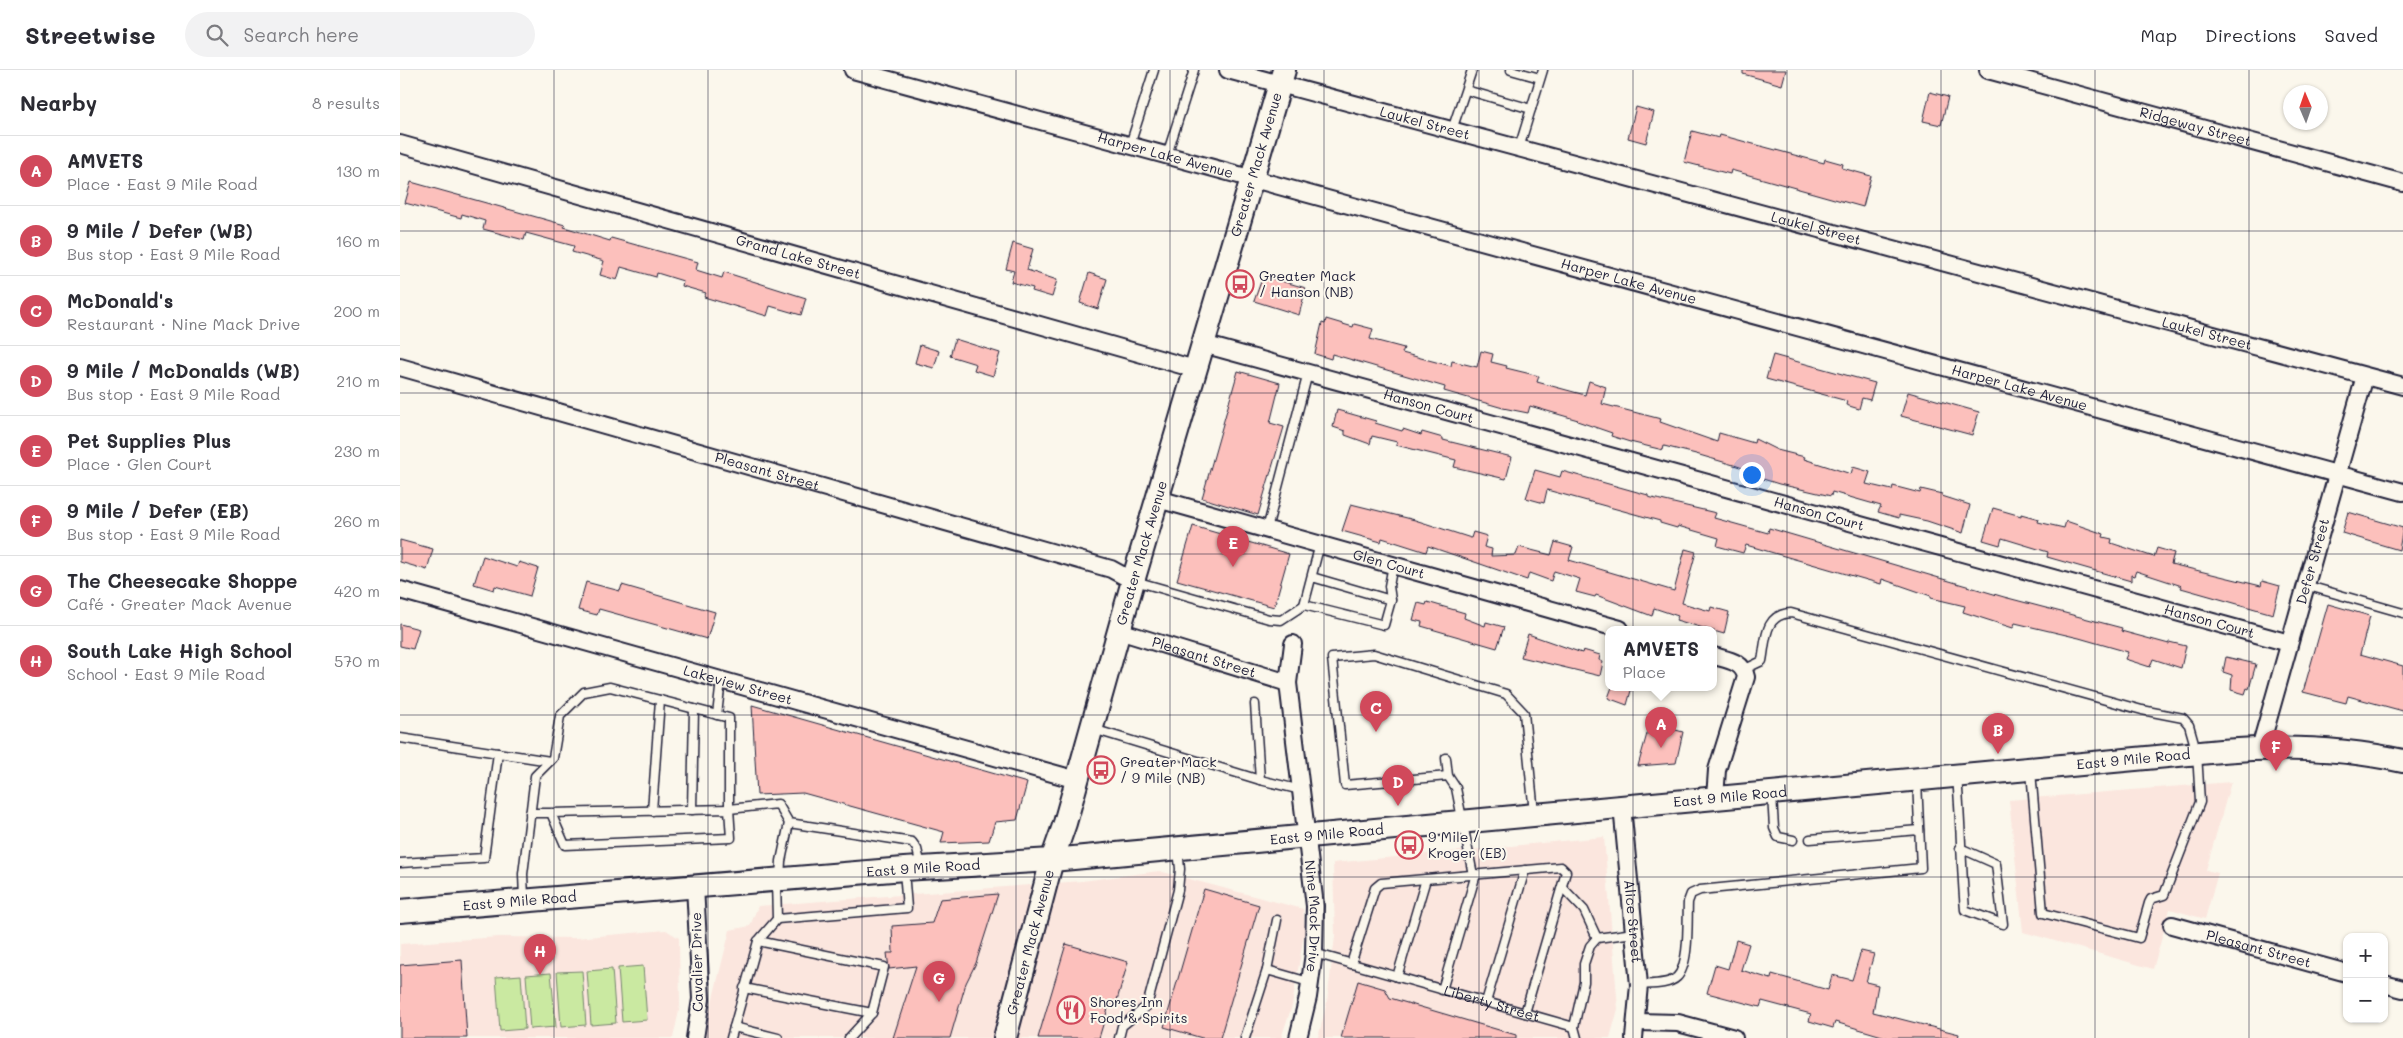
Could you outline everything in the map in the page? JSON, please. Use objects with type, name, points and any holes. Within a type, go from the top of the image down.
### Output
[{"type":"main road","name":"Greater Mack Avenue","points":[[1005,1038],[1052,860],[1282,77]]},
{"type":"main road","name":"East 9 Mile Road","points":[[400,911],[913,868],[1052,860],[2260,748],[2333,751],[2403,761]]},
{"type":"street","name":"Harper Lake Avenue","points":[[853,70],[2403,492]]},
{"type":"street","name":"Laukel Street","points":[[1228,70],[1282,77],[1452,130],[2403,386]]},
{"type":"street","name":"Ridgeway Street","points":[[1988,70],[2403,183]]},
{"type":"street","name":"Grand Lake Street","points":[[400,144],[1195,369]]},
{"type":"street","name":"Hanson Court","points":[[1203,344],[2289,643]]},
{"type":"street","name":"Pleasant Street","points":[[400,367],[1111,569],[1133,581]]},
{"type":"street","name":"Defer Street","points":[[2260,748],[2365,376]]},
{"type":"street","name":"Glen Court","points":[[1158,499],[1609,626]]},
{"type":"street","name":"Lakeview Street","points":[[400,590],[1077,780]]},
{"type":"street","name":"Pleasant Street","points":[[1119,631],[1288,683]]},
{"type":"street","name":"Nine Mack Drive","points":[[1293,644],[1288,683],[1314,886],[1314,953],[1303,1023],[1298,1038]]},
{"type":"street","points":[[1715,798],[1717,770],[1746,677],[1745,670],[1733,661],[1717,657]]},
{"type":"street","name":"Alice Street","points":[[1622,806],[1639,985],[1635,1030]]},
{"type":"street","name":"Cavalier Drive","points":[[695,886],[701,990],[695,1038]]},
{"type":"street","name":"Pleasant Street","points":[[2172,925],[2343,972]]},
{"type":"street","points":[[2388,985],[2403,989]]},
{"type":"street","points":[[1635,1030],[1678,1023],[1734,1038]]},
{"type":"lane","points":[[1130,145],[1154,70]]},
{"type":"lane","points":[[1167,156],[1194,70]]},
{"type":"lane","points":[[1452,130],[1472,70]]},
{"type":"lane","points":[[1511,70],[1541,74],[1519,148]]},
{"type":"lane","points":[[1466,90],[1531,109]]},
{"type":"lane","points":[[1267,530],[1308,373]]},
{"type":"lane","points":[[1133,581],[1269,619],[1281,620],[1304,605],[1320,544]]},
{"type":"lane","points":[[1304,605],[1384,626],[1391,600],[1389,586],[1393,565]]},
{"type":"lane","points":[[1312,577],[1391,600]]},
{"type":"lane","points":[[2305,585],[2403,613]]},
{"type":"lane","points":[[1745,670],[1762,661],[1770,622],[1780,613],[1791,612],[2142,710],[2183,718],[2189,725],[2197,753],[2200,802],[2164,895],[2151,899],[2139,938],[2043,913],[2031,769]]},
{"type":"lane","points":[[1448,776],[1345,785],[1332,658],[1374,654],[1506,694],[1524,713],[1534,814]]},
{"type":"lane","points":[[717,715],[721,680]]},
{"type":"lane","points":[[524,900],[523,874],[535,776],[553,758],[560,716],[584,692],[610,688],[729,718],[729,809],[731,838],[565,845],[552,813]]},
{"type":"lane","points":[[652,811],[660,700]]},
{"type":"lane","points":[[1255,704],[1260,780]]},
{"type":"lane","points":[[692,810],[694,710]]},
{"type":"lane","points":[[1091,729],[1260,780],[1302,790]]},
{"type":"lane","points":[[400,738],[550,761]]},
{"type":"lane","points":[[400,863],[484,858],[498,753]]},
{"type":"lane","points":[[1442,990],[1475,875],[1461,821],[1456,788],[1448,776],[1446,758]]},
{"type":"lane","points":[[1957,775],[1962,830],[1960,848],[1965,910],[2003,924],[1996,864],[1960,848]]},
{"type":"lane","points":[[1639,985],[1663,983],[1676,978],[1684,966],[1688,902],[1691,894],[1700,890],[1921,868],[1917,779]]},
{"type":"lane","points":[[1771,792],[1774,828],[1778,837],[1793,840]]},
{"type":"lane","points":[[530,813],[729,809],[778,804],[789,823],[780,861],[778,919],[758,941],[731,1038]]},
{"type":"lane","points":[[778,919],[908,908],[913,868],[918,849],[912,842],[789,823]]},
{"type":"lane","points":[[1810,839],[1919,830]]},
{"type":"lane","points":[[1119,1038],[1122,1026],[1147,1006],[1180,880],[1178,847]]},
{"type":"lane","points":[[1351,964],[1375,888],[1381,882],[1561,867],[1566,872],[1526,1013]]},
{"type":"lane","points":[[1486,1002],[1525,870]]},
{"type":"lane","points":[[1397,977],[1426,879]]},
{"type":"lane","points":[[1562,887],[1584,910],[1597,938]]},
{"type":"lane","points":[[1245,1038],[1267,970],[1277,920]]},
{"type":"lane","points":[[1577,1038],[1574,1027],[1584,982],[1584,964],[1590,946],[1597,938],[1634,933]]},
{"type":"lane","points":[[758,941],[884,967],[872,1013],[849,1038]]},
{"type":"lane","name":"Liberty Street","points":[[1314,953],[1574,1027]]},
{"type":"lane","points":[[1267,970],[1310,982]]},
{"type":"lane","points":[[744,988],[872,1013]]},
{"type":"lane","points":[[734,1027],[778,1038]]},
{"type":"shaded area","points":[[2231,782],[2206,870],[2218,873],[2205,919],[2170,909],[2153,969],[2023,932],[2009,800]]},
{"type":"shaded area","points":[[1604,837],[1618,1009],[1610,1038],[1318,1038],[1327,1002],[1335,936],[1333,863]]},
{"type":"shaded area","points":[[1159,871],[1303,909],[1305,928],[1292,1006],[1281,1038],[703,1038],[730,930],[750,926],[758,906],[1082,881]]},
{"type":"shaded area","points":[[666,930],[679,938],[680,1006],[673,1038],[400,1038],[400,944],[499,937],[576,938]]},
{"type":"green space","points":[[643,966],[647,1020],[622,1022],[618,968]]},
{"type":"green space","points":[[612,969],[616,1023],[591,1025],[587,971]]},
{"type":"green space","points":[[582,971],[586,1025],[561,1027],[557,972]]},
{"type":"green space","points":[[551,973],[556,1027],[530,1029],[526,975]]},
{"type":"green space","points":[[521,975],[525,1029],[500,1031],[496,977]]},
{"type":"building","points":[[1743,70],[1786,70],[1782,85],[1743,74]]},
{"type":"building","points":[[1930,92],[1948,97],[1941,125],[1923,121]]},
{"type":"building","points":[[1636,107],[1654,112],[1646,143],[1628,138]]},
{"type":"building","points":[[1692,131],[1719,138],[1720,135],[1824,163],[1825,159],[1843,164],[1842,168],[1871,176],[1863,207],[1731,170],[1730,174],[1684,162]]},
{"type":"building","points":[[411,182],[565,225],[564,227],[610,241],[611,238],[698,262],[696,270],[722,278],[724,272],[806,298],[801,315],[770,306],[767,316],[704,297],[706,293],[682,286],[683,281],[657,273],[656,277],[621,267],[617,280],[600,275],[604,261],[572,252],[574,246],[526,233],[524,240],[483,229],[485,221],[462,214],[461,218],[405,203]]},
{"type":"building","points":[[1013,243],[1033,249],[1027,270],[1057,280],[1052,297],[1032,291],[1033,288],[1011,282],[1014,271],[1006,269]]},
{"type":"building","points":[[1089,273],[1107,279],[1098,309],[1080,303]]},
{"type":"building","points":[[1263,276],[1306,288],[1299,315],[1254,301]]},
{"type":"building","points":[[1326,319],[1353,327],[1354,324],[1373,329],[1370,339],[1404,348],[1402,353],[1451,366],[1452,361],[1477,367],[1481,351],[1493,354],[1491,362],[1507,366],[1506,368],[1539,376],[1537,382],[1585,395],[1589,381],[1606,387],[1602,404],[1661,419],[1660,422],[1717,442],[1719,433],[1754,443],[1755,439],[1777,450],[1805,457],[1804,459],[1851,474],[1853,467],[1870,472],[1866,484],[1892,490],[1893,486],[1920,493],[1921,489],[1942,494],[1942,496],[1970,505],[1963,533],[1927,521],[1899,515],[1899,518],[1878,512],[1881,506],[1832,492],[1831,496],[1779,484],[1747,474],[1748,470],[1737,466],[1696,454],[1664,446],[1663,450],[1630,442],[1611,436],[1612,433],[1578,420],[1530,406],[1528,413],[1503,408],[1444,391],[1445,387],[1332,354],[1331,359],[1315,354],[1322,323],[1325,324]]},
{"type":"building","points":[[955,339],[1000,353],[993,376],[974,370],[976,364],[950,356]]},
{"type":"building","points":[[920,345],[939,351],[934,368],[915,363]]},
{"type":"building","points":[[1773,355],[1875,383],[1870,400],[1862,398],[1859,409],[1846,405],[1847,401],[1766,379]]},
{"type":"building","points":[[1238,371],[1280,383],[1270,423],[1284,427],[1258,515],[1202,498]]},
{"type":"building","points":[[1908,392],[1979,412],[1972,435],[1901,416]]},
{"type":"building","points":[[1337,410],[1376,421],[1375,423],[1402,431],[1403,429],[1421,435],[1422,432],[1443,438],[1443,440],[1512,457],[1506,479],[1454,467],[1456,460],[1396,445],[1397,442],[1372,436],[1370,444],[1345,435],[1345,431],[1333,427]]},
{"type":"building","points":[[1535,470],[1560,477],[1562,471],[1648,495],[1648,497],[1716,513],[1714,518],[1768,533],[1769,528],[2004,597],[2122,628],[2121,631],[2169,644],[2169,642],[2186,646],[2181,668],[2153,659],[2150,667],[2125,659],[2128,652],[2079,638],[2015,623],[2013,628],[1963,612],[1965,606],[1931,598],[1931,596],[1882,579],[1881,584],[1746,545],[1743,553],[1717,546],[1719,538],[1678,526],[1677,528],[1660,523],[1660,521],[1547,490],[1544,503],[1526,498]]},
{"type":"building","points":[[1351,504],[1415,520],[1471,538],[1473,532],[1487,536],[1484,547],[1492,549],[1491,556],[1516,555],[1519,547],[1551,555],[1555,542],[1573,547],[1569,560],[1674,591],[1685,549],[1696,552],[1682,603],[1710,611],[1711,607],[1729,612],[1724,634],[1717,632],[1717,626],[1697,626],[1676,620],[1678,616],[1654,608],[1652,616],[1596,595],[1595,597],[1576,592],[1580,579],[1554,571],[1551,581],[1529,573],[1527,580],[1428,546],[1426,552],[1382,538],[1381,542],[1342,531]]},
{"type":"building","points":[[1993,508],[2039,519],[2038,522],[2064,528],[2066,521],[2104,534],[2103,537],[2112,539],[2111,543],[2154,557],[2157,548],[2174,553],[2171,564],[2261,586],[2262,581],[2280,586],[2273,614],[2181,588],[2182,586],[2136,571],[2134,576],[2131,575],[2131,581],[2047,557],[2048,552],[2002,538],[2000,545],[1983,540]]},
{"type":"building","points":[[2348,512],[2403,528],[2399,550],[2342,533]]},
{"type":"building","points":[[1193,526],[1289,554],[1274,607],[1177,580]]},
{"type":"building","points":[[400,540],[433,549],[427,570],[400,562]]},
{"type":"building","points":[[483,556],[517,567],[519,562],[538,568],[530,596],[495,586],[494,590],[474,584]]},
{"type":"building","points":[[586,582],[620,591],[622,585],[715,612],[707,639],[599,609],[597,615],[578,610]]},
{"type":"building","points":[[1427,602],[1465,613],[1464,618],[1485,626],[1486,622],[1504,627],[1497,648],[1421,626],[1422,622],[1413,620],[1418,603],[1426,605]]},
{"type":"building","points":[[2328,604],[2370,616],[2360,654],[2403,666],[2403,711],[2348,696],[2346,703],[2303,692]]},
{"type":"building","points":[[400,624],[419,629],[413,649],[400,646]]},
{"type":"building","points":[[1528,634],[1582,653],[1583,650],[1600,655],[1599,660],[1603,662],[1600,676],[1521,657]]},
{"type":"building","points":[[2226,657],[2256,664],[2249,689],[2247,688],[2245,694],[2231,690],[2232,675],[2223,672]]},
{"type":"building","points":[[1611,691],[1631,691],[1627,705],[1608,698]]},
{"type":"building","points":[[752,705],[1027,783],[1017,820],[995,822],[989,841],[941,843],[944,832],[803,793],[757,795]]},
{"type":"building","points":[[1650,723],[1683,732],[1676,763],[1638,766]]},
{"type":"building","points":[[1204,889],[1259,905],[1220,1038],[1202,1038],[1164,1027]]},
{"type":"building","points":[[998,894],[976,963],[966,983],[950,1038],[893,1038],[916,966],[889,969],[887,953],[893,953],[892,926],[932,923],[940,899]]},
{"type":"building","points":[[1736,940],[1749,944],[1741,970],[1771,979],[1772,974],[1828,990],[1832,975],[1852,980],[1861,951],[1874,954],[1866,982],[1878,985],[1873,1012],[1959,1034],[1958,1038],[1889,1038],[1835,1022],[1833,1028],[1809,1021],[1811,1014],[1762,1001],[1760,1007],[1707,993],[1715,965],[1728,969]]},
{"type":"building","points":[[1066,944],[1128,962],[1115,1007],[1109,1005],[1099,1038],[1038,1038]]},
{"type":"building","points":[[462,960],[467,1038],[400,1038],[400,965]]},
{"type":"building","points":[[1358,981],[1385,989],[1390,998],[1516,1035],[1516,1038],[1341,1038]]},
{"type":"place","name":"Greater Mack / Hanson (NB)","points":[[1240,284]]},
{"type":"place","name":"Pet Supplies Plus","points":[[1233,567]]},
{"type":"place","name":"McDonald's","points":[[1376,732]]},
{"type":"place","name":"AMVETS","points":[[1661,748]]},
{"type":"place","name":"9 Mile / Defer (WB)","points":[[1998,754]]},
{"type":"place","name":"Greater Mack / 9 Mile (NB)","points":[[1101,770]]},
{"type":"place","name":"9 Mile / Defer (EB)","points":[[2276,771]]},
{"type":"place","name":"9 Mile / McDonalds (WB)","points":[[1398,806]]},
{"type":"place","name":"9 Mile / Kroger (EB)","points":[[1409,845]]},
{"type":"place","name":"South Lake High School","points":[[540,975]]},
{"type":"place","name":"The Cheesecake Shoppe","points":[[939,1002]]},
{"type":"place","name":"Shores Inn Food & Spirits","points":[[1071,1010]]}]
